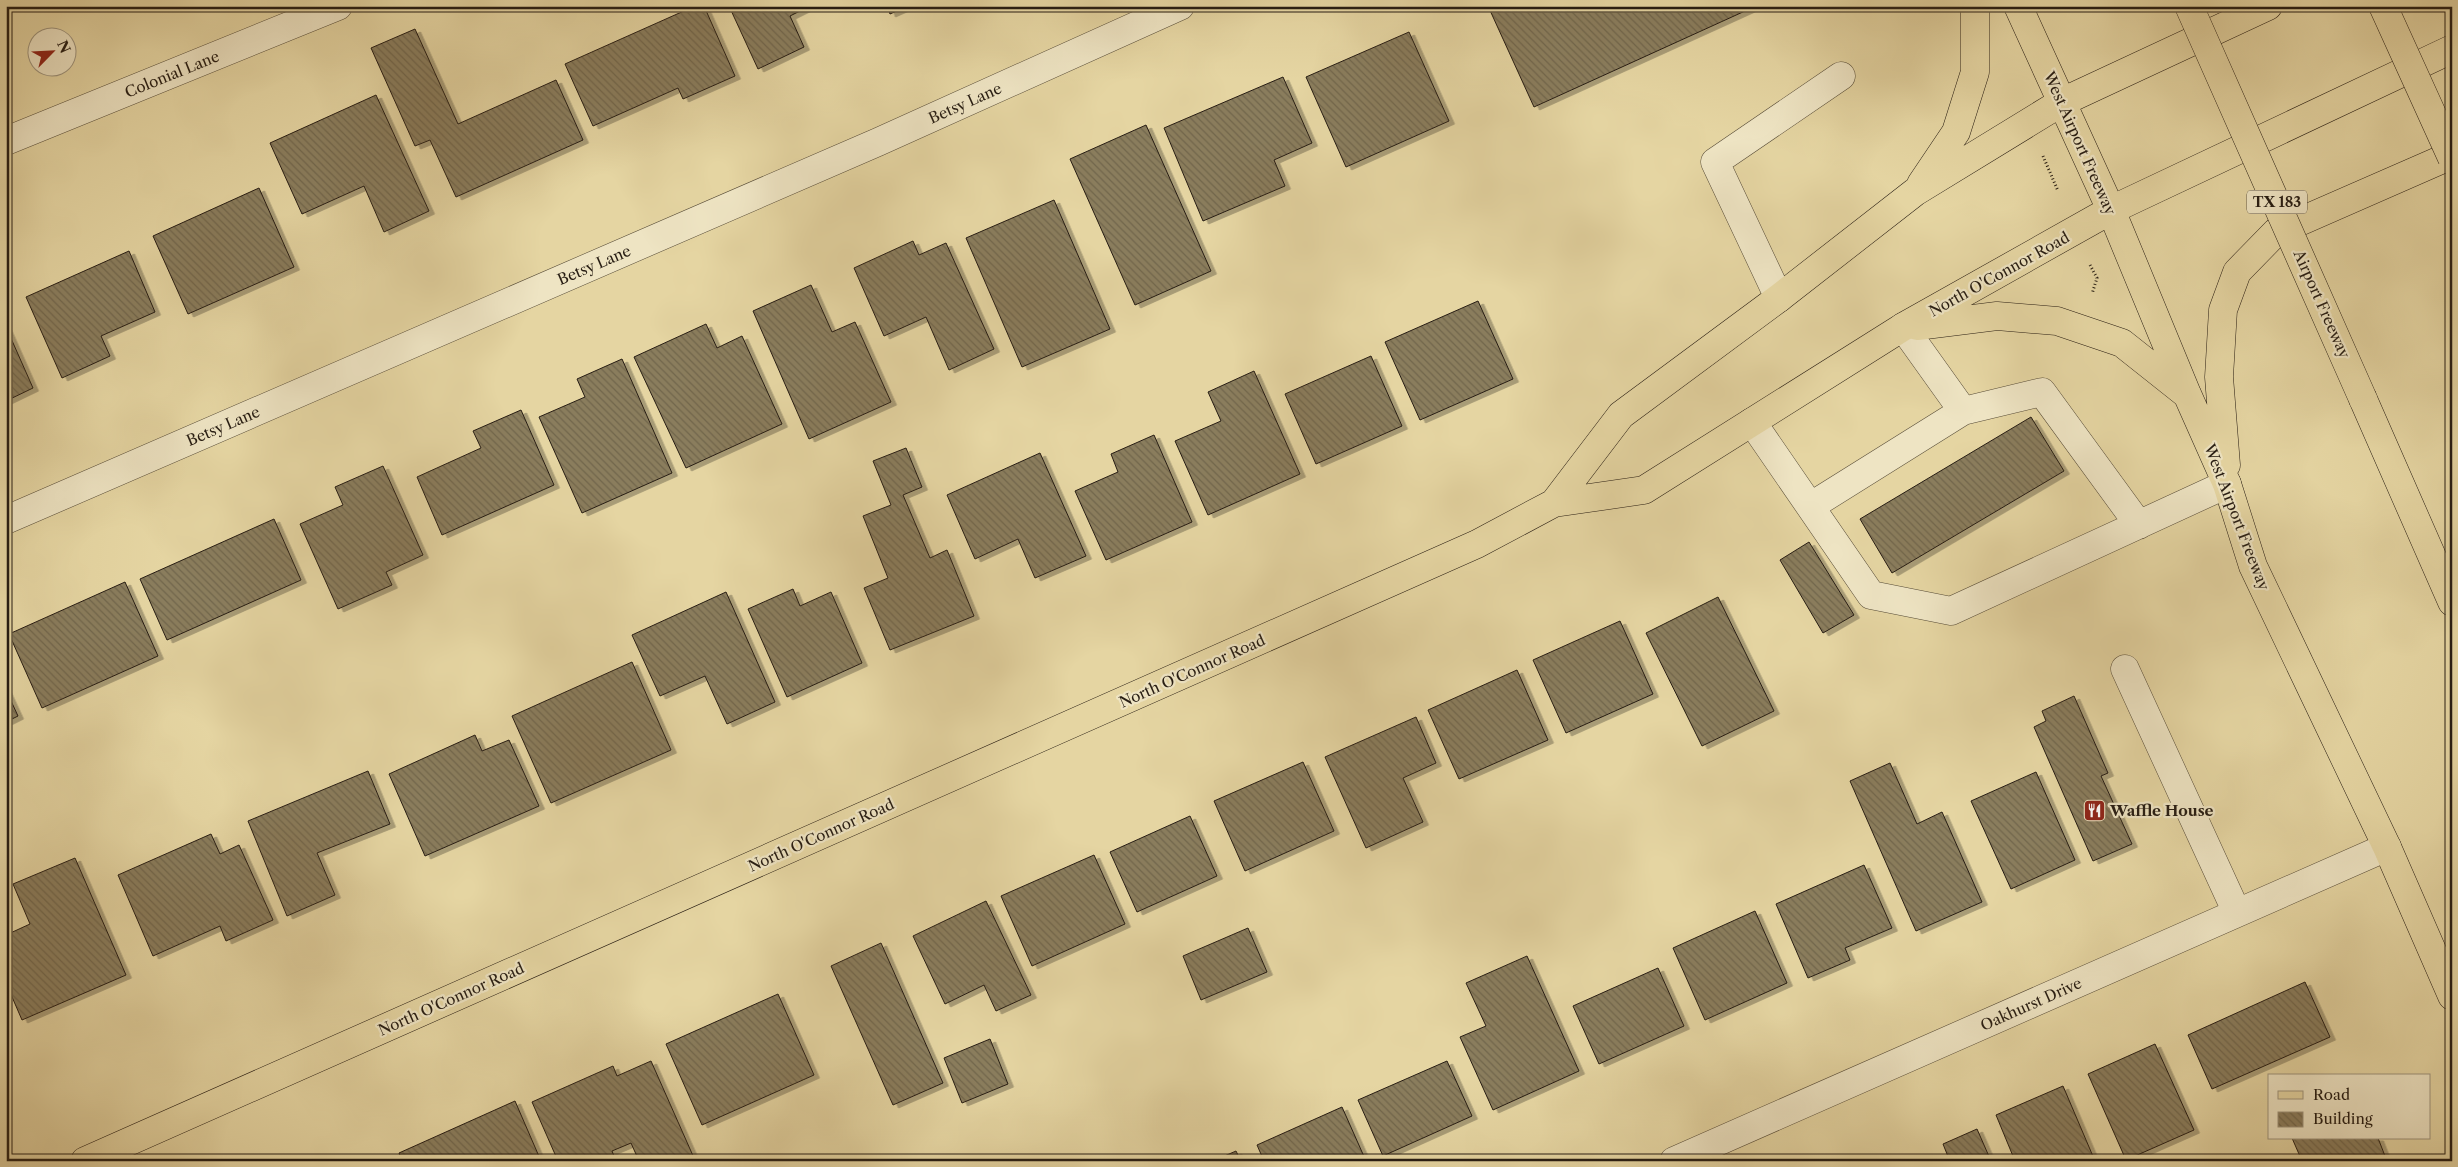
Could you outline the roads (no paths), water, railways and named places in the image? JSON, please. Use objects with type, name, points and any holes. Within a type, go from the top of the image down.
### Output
[{"type":"main road","points":[[1915,192],[1956,132],[1974,72],[1975,6]]},
{"type":"main road","name":"West Airport Freeway","points":[[2018,6],[2111,210],[2187,394],[2228,484],[2254,566],[2387,847],[2452,996]]},
{"type":"main road","name":"Airport Freeway","points":[[2189,6],[2452,602]]},
{"type":"main road","name":"North O'Connor Road","points":[[1554,503],[1621,415],[1779,298],[1915,192],[2062,102],[2268,6]]},
{"type":"main road","points":[[2228,484],[2219,377],[2223,310],[2237,272],[2276,232],[2452,156],[2383,6]]},
{"type":"main road","name":"North O'Connor Road","points":[[85,1161],[1371,592],[1477,544],[1554,503],[1644,490],[1903,327],[2111,210],[2452,50]]},
{"type":"main road","points":[[1903,327],[1997,316],[2057,321],[2122,343],[2187,394]]},
{"type":"street","name":"Colonial Lane","points":[[6,142],[338,6]]},
{"type":"street","name":"Betsy Lane","points":[[6,520],[878,142],[1180,6]]},
{"type":"street","points":[[1779,298],[1715,162],[1841,76]]},
{"type":"street","points":[[1903,327],[1963,411]]},
{"type":"street","points":[[1810,506],[1963,411],[2042,392],[2139,525]]},
{"type":"street","points":[[1752,422],[1871,595],[1951,611],[2228,484]]},
{"type":"street","points":[[2125,669],[2237,913]]},
{"type":"street","name":"Oakhurst Drive","points":[[1674,1161],[2387,847]]},
{"type":"place","name":"Waffle House","points":[[2094,810]]}]
